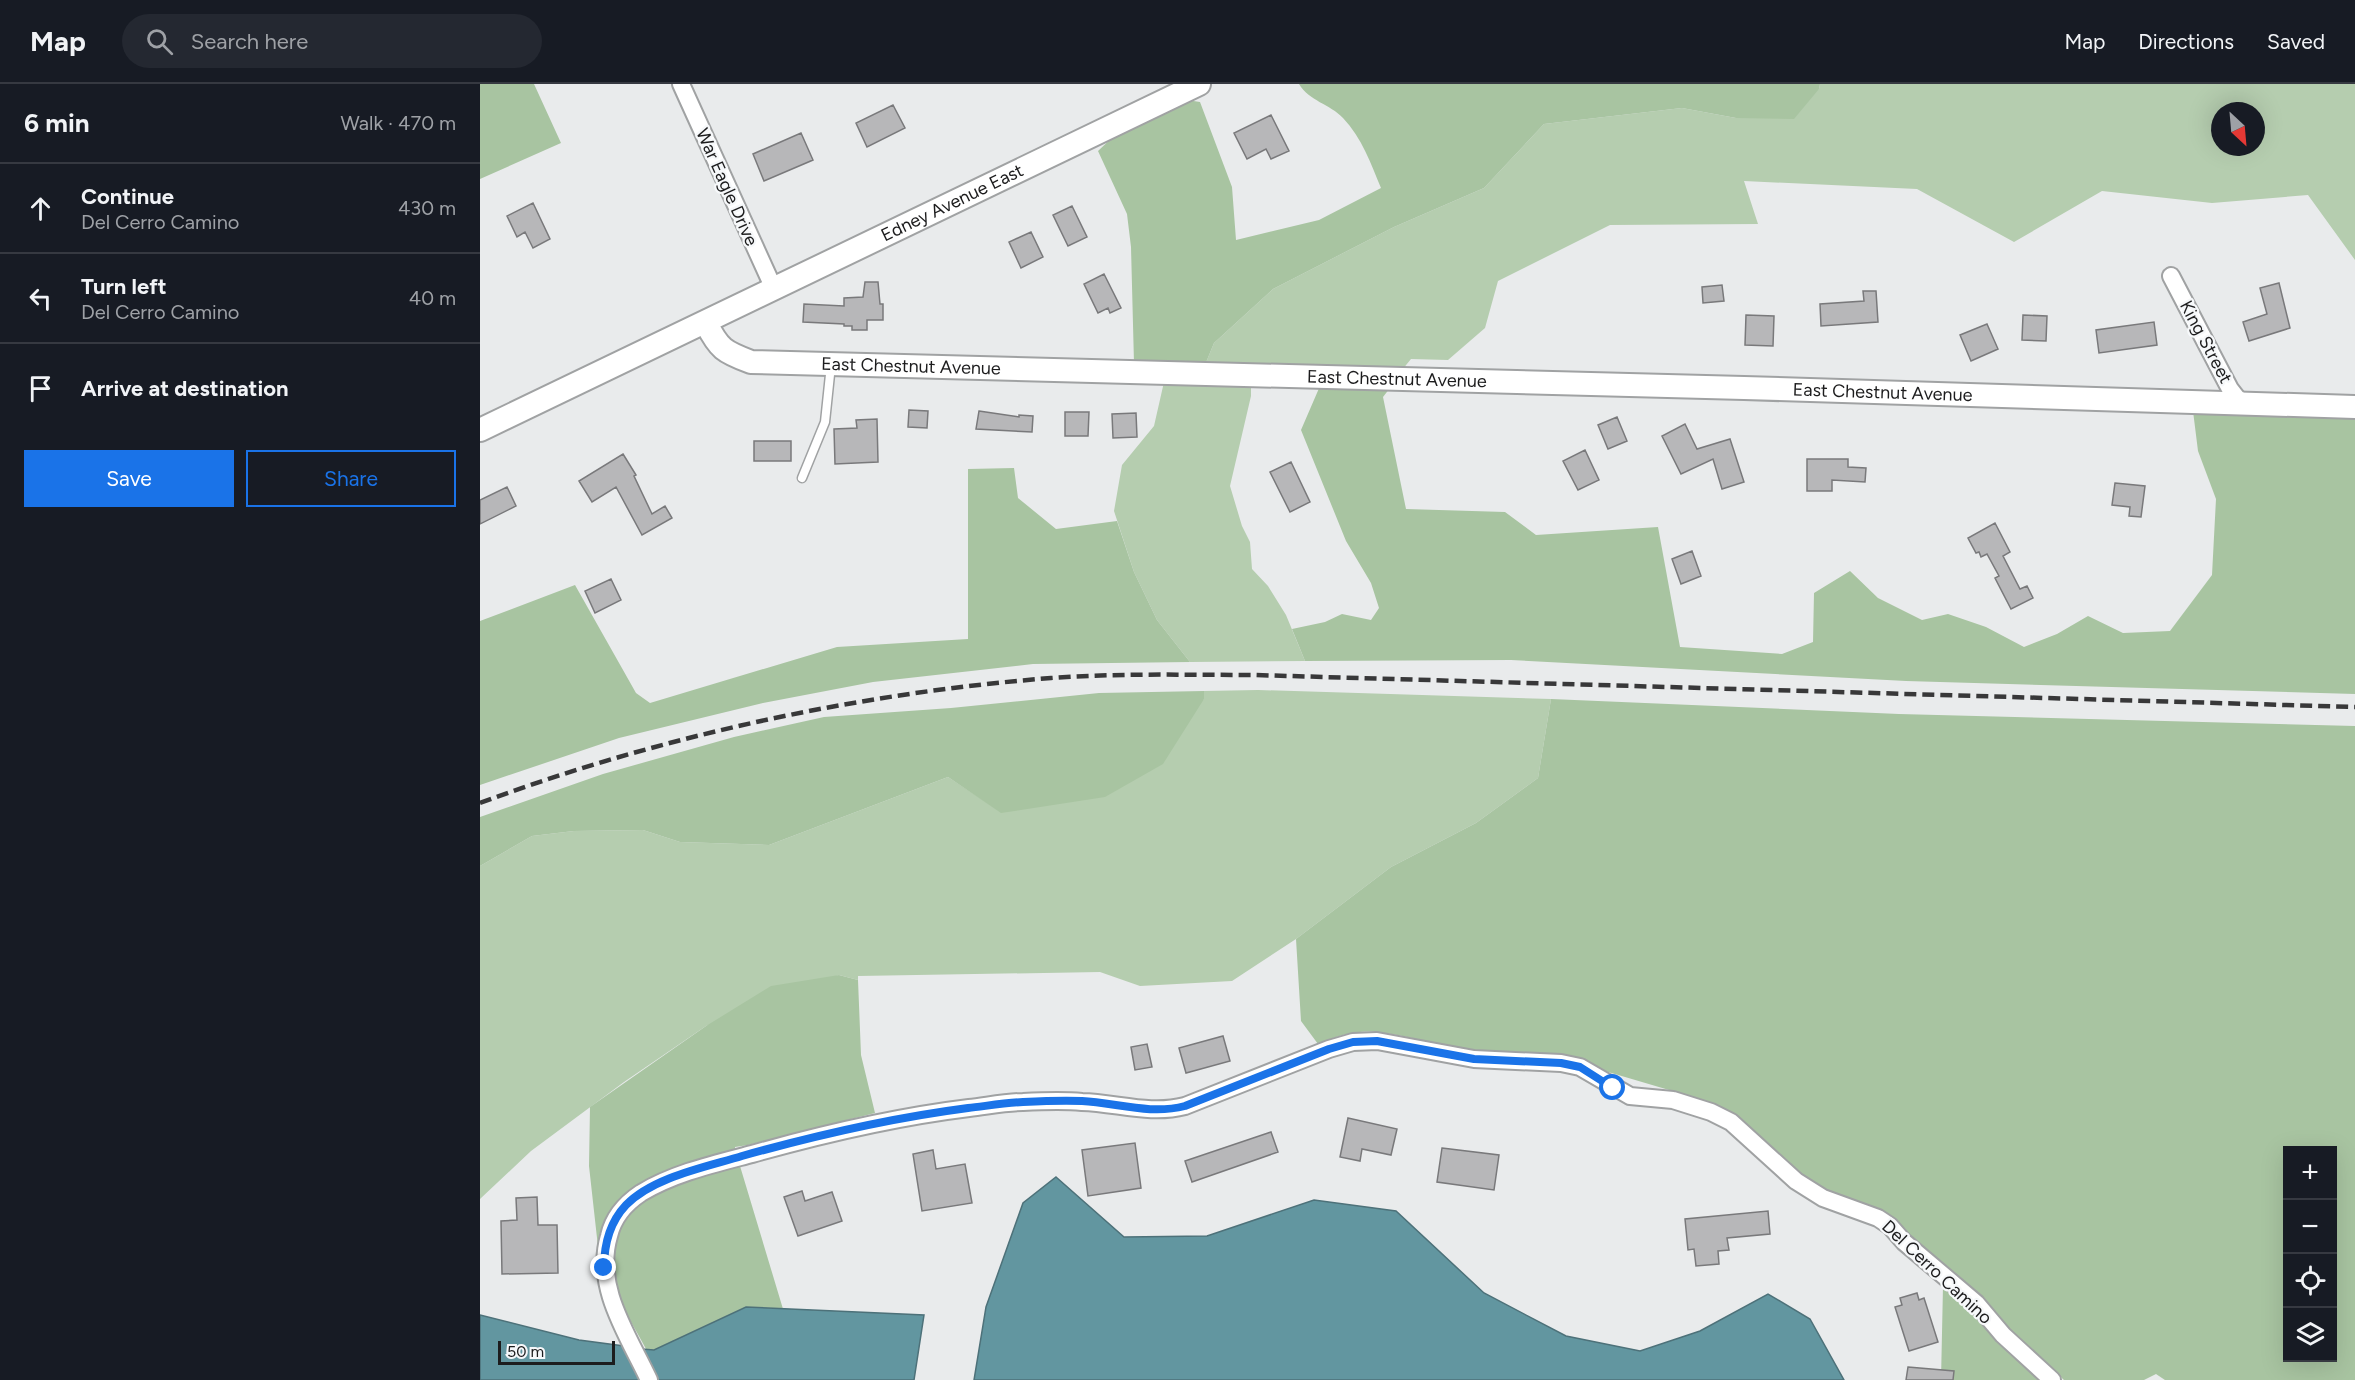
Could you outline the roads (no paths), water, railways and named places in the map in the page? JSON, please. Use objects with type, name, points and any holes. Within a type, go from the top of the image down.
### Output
[{"type":"street","name":"War Eagle Drive","points":[[681,84],[774,289]]},
{"type":"street","name":"Edney Avenue East","points":[[706,323],[1199,84]]},
{"type":"street","name":"King Street","points":[[2171,276],[2230,389],[2246,404]]},
{"type":"street","name":"East Chestnut Avenue","points":[[706,323],[715,340],[727,354],[751,363],[1756,388],[2355,407]]},
{"type":"street","points":[[480,430],[706,323]]},
{"type":"street","name":"Del Cerro Camino","points":[[649,1380],[609,1293],[604,1258],[609,1234],[626,1205],[640,1194],[669,1179],[807,1138],[925,1113],[1021,1102],[1082,1101],[1154,1111],[1169,1110],[1185,1106],[1329,1049],[1353,1042],[1377,1041],[1474,1059],[1561,1063],[1580,1067],[1630,1096],[1673,1100],[1711,1112],[1731,1122],[1796,1181],[1823,1198],[1878,1218],[1890,1226],[1905,1242],[1976,1303],[2003,1335],[2052,1380]]},
{"type":"lane","points":[[802,478],[825,422],[832,364]]},
{"type":"water","points":[[1056,1177],[1124,1237],[1207,1236],[1314,1200],[1396,1211],[1484,1293],[1566,1336],[1640,1351],[1700,1331],[1768,1294],[1810,1319],[1844,1380],[974,1380],[986,1307],[1023,1203]]},
{"type":"water","points":[[746,1307],[924,1315],[914,1380],[658,1380],[643,1349],[654,1350]]},
{"type":"water","points":[[480,1315],[579,1340],[624,1346],[640,1380],[480,1380]]},
{"type":"railway","points":[[480,803],[618,757],[761,721],[906,694],[1076,676],[1255,675],[2355,707]]}]
